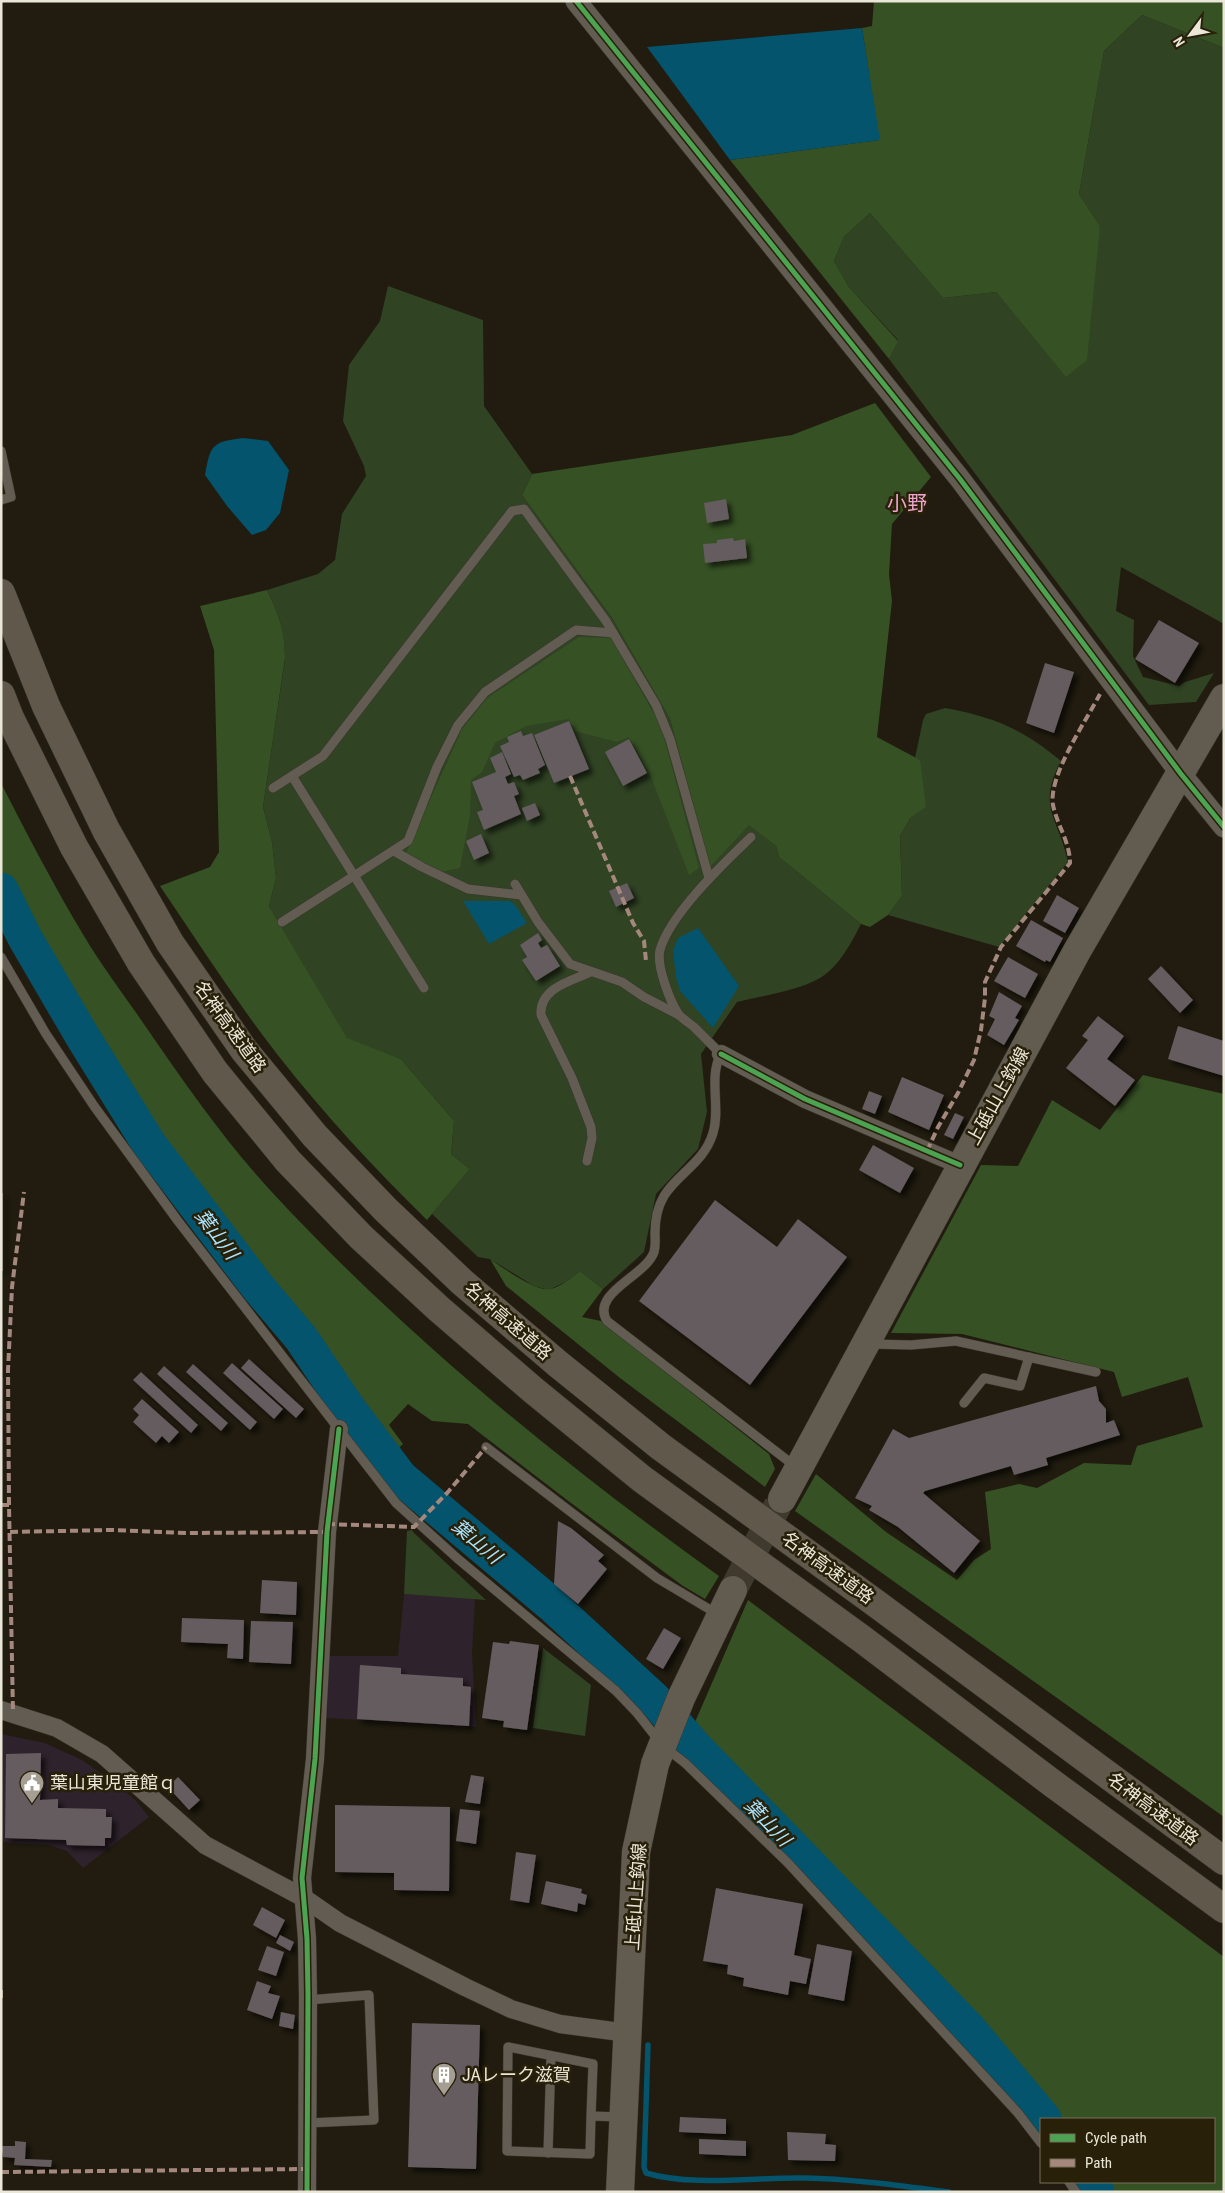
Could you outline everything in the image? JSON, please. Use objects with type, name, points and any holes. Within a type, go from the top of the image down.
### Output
[{"type":"highway","name":"名神高速道路","points":[[1,593],[50,715],[106,830],[170,943],[244,1050],[315,1136],[386,1210],[462,1282],[558,1364],[661,1447],[874,1602],[1224,1862]]},
{"type":"highway","name":"名神高速道路","points":[[1,696],[74,847],[140,963],[214,1072],[288,1161],[361,1236],[439,1309],[532,1390],[642,1479],[862,1638],[1052,1783],[1224,1909]]},
{"type":"highway","points":[[874,1602],[1224,1846]]},
{"type":"main road","name":"上砥山上鈎線","points":[[782,1499],[960,1165],[1077,951],[1224,698]]},
{"type":"main road","name":"上砥山上鈎線","points":[[620,2192],[636,1852],[655,1764],[681,1698],[733,1590]]},
{"type":"street","points":[[576,1],[960,479],[1181,774],[1224,827]]},
{"type":"street","points":[[721,1054],[805,1099],[960,1165]]},
{"type":"street","points":[[307,2192],[308,2000],[302,1878],[315,1759],[326,1541],[339,1429]]},
{"type":"street","points":[[1,1710],[57,1728],[102,1754],[205,1845],[304,1898],[340,1923],[511,2009],[560,2024],[628,2033]]},
{"type":"lane","points":[[1,451],[11,497],[1,500]]},
{"type":"lane","points":[[273,788],[323,756],[512,511],[524,509],[613,633],[656,705],[670,739],[710,878]]},
{"type":"lane","points":[[282,922],[408,841],[437,767],[458,725],[486,692],[576,630],[613,633]]},
{"type":"lane","points":[[292,776],[424,988]]},
{"type":"lane","points":[[680,1015],[666,987],[659,962],[659,951],[679,917],[710,878],[750,837]]},
{"type":"lane","points":[[394,851],[468,889],[521,895]]},
{"type":"lane","points":[[515,884],[570,964],[622,982],[680,1015],[721,1054],[716,1064],[714,1132],[702,1156],[665,1195],[658,1211],[655,1231],[656,1246],[653,1254],[644,1266],[613,1292],[603,1305],[602,1313],[607,1321],[798,1468]]},
{"type":"lane","points":[[1,957],[46,1034],[94,1106],[178,1221],[396,1503],[458,1559],[616,1691],[665,1740],[684,1763],[788,1863],[1018,2113],[1040,2142]]},
{"type":"lane","points":[[587,1161],[592,1138],[591,1126],[572,1078],[541,1015],[541,1006],[543,1000],[554,989],[591,972]]},
{"type":"lane","points":[[865,1344],[911,1345],[956,1341],[1096,1372]]},
{"type":"lane","points":[[964,1403],[984,1378],[1020,1386],[1029,1357]]},
{"type":"lane","points":[[486,1447],[657,1578],[720,1615]]},
{"type":"lane","points":[[308,2000],[369,1995],[374,2120],[308,2123]]},
{"type":"lane","points":[[508,2047],[551,2056],[593,2064],[590,2154],[507,2151],[508,2047]]},
{"type":"lane","points":[[548,2152],[551,2056]]},
{"type":"lane","points":[[591,2116],[624,2117]]},
{"type":"shaded area","points":[[1,1378],[4,1378],[2,1493],[1,1493]]},
{"type":"shaded area","points":[[404,1594],[475,1598],[472,1654],[476,1727],[327,1718],[329,1656],[398,1656]]},
{"type":"shaded area","points":[[1,1734],[45,1743],[82,1760],[119,1786],[136,1801],[149,1817],[83,1868],[67,1851],[49,1845],[3,1841],[1,1836]]},
{"type":"green space","points":[[874,1],[1224,1],[1224,48],[1142,15],[1104,51],[1079,194],[1100,226],[1087,360],[1066,377],[996,292],[943,298],[870,213],[844,237],[834,261],[849,287],[898,341],[889,359],[730,160],[879,140],[862,28],[872,26]]},
{"type":"green space","points":[[1142,15],[1224,48],[1224,624],[1121,567],[1116,611],[1134,620],[1133,656],[1143,677],[1179,686],[1185,682],[1214,673],[1196,702],[1149,705],[889,359],[898,340],[849,287],[834,261],[844,237],[870,213],[943,298],[996,292],[1067,377],[1100,226],[1079,194],[1104,51]]},
{"type":"green space","points":[[388,286],[483,320],[484,406],[532,474],[522,495],[612,618],[670,719],[710,866],[749,824],[776,846],[779,857],[861,924],[841,958],[821,978],[775,994],[737,1002],[701,1054],[707,1112],[698,1149],[656,1194],[644,1252],[603,1289],[580,1271],[566,1282],[548,1290],[534,1286],[490,1259],[478,1257],[432,1214],[470,1169],[451,1154],[454,1121],[401,1059],[347,1039],[269,906],[276,878],[272,842],[263,807],[285,659],[284,640],[280,623],[267,590],[318,574],[335,560],[342,514],[366,476],[364,466],[343,421],[349,365],[380,321]]},
{"type":"green space","points":[[875,403],[931,477],[892,524],[889,574],[892,601],[877,737],[920,760],[926,807],[911,817],[900,836],[902,896],[888,915],[870,927],[861,924],[779,857],[776,846],[749,825],[710,867],[670,719],[612,618],[522,495],[532,474],[792,435]]},
{"type":"green space","points":[[267,590],[280,623],[284,639],[285,658],[263,807],[272,842],[276,878],[269,906],[347,1038],[401,1059],[454,1121],[451,1154],[470,1169],[427,1220],[349,1140],[294,1076],[246,1013],[160,886],[210,867],[219,852],[214,650],[200,606]]},
{"type":"green space","points":[[579,637],[611,638],[661,726],[699,868],[689,875],[651,777],[629,737],[617,742],[575,731],[569,719],[526,726],[495,743],[482,772],[471,780],[470,815],[460,868],[440,872],[406,853],[462,729],[487,698]]},
{"type":"green space","points":[[945,708],[993,720],[1007,726],[1034,740],[1061,761],[1050,790],[1050,802],[1068,862],[999,947],[888,915],[902,896],[900,836],[911,817],[920,760],[915,758],[923,720],[926,714]]},
{"type":"green space","points":[[1,783],[51,879],[91,948],[191,1092],[253,1171],[321,1244],[429,1346],[542,1442],[600,1488],[719,1576],[705,1599],[683,1586],[468,1424],[432,1421],[408,1404],[389,1425],[403,1444],[392,1454],[344,1389],[313,1340],[259,1280],[131,1101],[54,974],[1,872]]},
{"type":"green space","points":[[1143,1075],[1224,1094],[1224,1817],[795,1511],[816,1474],[886,1532],[957,1580],[974,1560],[991,1549],[985,1492],[1019,1484],[1037,1488],[1084,1463],[1131,1465],[1137,1446],[1203,1427],[1188,1377],[1122,1397],[1114,1372],[962,1334],[891,1333],[981,1165],[1018,1166],[1052,1100],[1100,1130]]},
{"type":"green space","points":[[490,1259],[536,1287],[550,1289],[566,1282],[580,1271],[603,1289],[582,1317],[601,1321],[769,1454],[775,1469],[765,1487],[620,1378],[506,1286]]},
{"type":"green space","points":[[412,1530],[486,1600],[404,1594],[407,1531]]},
{"type":"green space","points":[[748,1600],[1224,1957],[1224,2192],[1112,2192],[1105,2183],[1215,2183],[1215,2118],[1058,2118],[984,2024],[692,1729]]},
{"type":"green space","points":[[543,1648],[591,1685],[585,1736],[533,1728]]},
{"type":"water","points":[[862,28],[880,140],[730,160],[647,47]]},
{"type":"water","points":[[243,438],[268,441],[289,470],[280,513],[266,530],[252,535],[227,506],[205,475],[211,451],[215,446],[225,441]]},
{"type":"water","points":[[463,901],[510,901],[515,905],[527,923],[489,944]]},
{"type":"water","points":[[698,928],[739,986],[713,1028],[680,991],[676,977],[673,951],[678,938]]},
{"type":"building","points":[[726,499],[729,519],[707,523],[704,503]]},
{"type":"building","points":[[733,538],[734,541],[745,539],[747,558],[705,563],[703,544],[717,543],[717,540]]},
{"type":"building","points":[[1159,620],[1199,643],[1175,683],[1135,659]]},
{"type":"building","points":[[1045,663],[1074,672],[1054,733],[1026,723]]},
{"type":"building","points":[[569,721],[589,769],[554,783],[534,735]]},
{"type":"building","points":[[521,731],[523,736],[532,733],[545,765],[538,769],[540,773],[523,780],[520,775],[514,777],[500,746],[509,742],[507,737]]},
{"type":"building","points":[[629,739],[647,773],[623,786],[605,752]]},
{"type":"building","points":[[502,752],[511,774],[505,777],[508,784],[514,782],[519,794],[514,796],[521,814],[484,830],[477,812],[483,810],[472,782],[496,772],[490,758]]},
{"type":"building","points":[[535,803],[540,815],[527,821],[522,808]]},
{"type":"building","points":[[481,834],[489,853],[474,860],[466,841]]},
{"type":"building","points":[[627,883],[634,898],[616,907],[609,891]]},
{"type":"building","points":[[1057,895],[1079,908],[1065,933],[1043,921]]},
{"type":"building","points":[[1031,920],[1063,938],[1050,962],[1046,960],[1045,962],[1016,946]]},
{"type":"building","points":[[538,933],[542,940],[538,943],[541,948],[547,945],[560,966],[536,981],[522,960],[527,957],[520,945]]},
{"type":"building","points":[[1008,957],[1038,974],[1025,998],[994,981]]},
{"type":"building","points":[[1161,966],[1193,1000],[1180,1013],[1148,979]]},
{"type":"building","points":[[999,992],[1022,1006],[1015,1018],[1019,1020],[1004,1045],[987,1035],[995,1019],[989,1016]]},
{"type":"building","points":[[1098,1016],[1124,1036],[1107,1059],[1135,1080],[1115,1106],[1066,1068],[1088,1040],[1082,1036]]},
{"type":"building","points":[[1178,1026],[1224,1041],[1224,1076],[1168,1059]]},
{"type":"building","points":[[902,1077],[944,1095],[929,1130],[888,1112]]},
{"type":"building","points":[[869,1091],[882,1096],[875,1114],[862,1109]]},
{"type":"building","points":[[955,1113],[964,1117],[953,1139],[944,1135]]},
{"type":"building","points":[[873,1145],[914,1168],[900,1193],[859,1170]]},
{"type":"building","points":[[1,1193],[3,1193],[3,1271],[1,1271]]},
{"type":"building","points":[[715,1200],[777,1247],[798,1219],[847,1257],[750,1385],[639,1301]]},
{"type":"building","points":[[249,1359],[304,1409],[296,1418],[241,1368]]},
{"type":"building","points":[[232,1363],[283,1409],[274,1419],[223,1373]]},
{"type":"building","points":[[193,1364],[257,1422],[250,1430],[186,1372]]},
{"type":"building","points":[[164,1366],[228,1423],[221,1431],[157,1374]]},
{"type":"building","points":[[141,1372],[198,1425],[191,1433],[133,1380]]},
{"type":"building","points":[[1096,1386],[1099,1401],[1106,1409],[1106,1423],[1114,1420],[1120,1435],[1046,1458],[1048,1465],[1014,1475],[1011,1466],[923,1493],[980,1541],[954,1573],[898,1527],[869,1510],[872,1506],[855,1498],[893,1429],[909,1438]]},
{"type":"building","points":[[142,1399],[179,1432],[169,1443],[162,1436],[156,1443],[133,1422],[139,1415],[133,1409]]},
{"type":"building","points":[[558,1521],[571,1528],[604,1555],[598,1561],[607,1569],[578,1604],[554,1584]]},
{"type":"building","points":[[262,1580],[297,1582],[296,1615],[260,1613]]},
{"type":"building","points":[[182,1618],[244,1620],[243,1659],[227,1658],[228,1644],[181,1642]]},
{"type":"building","points":[[251,1621],[293,1622],[291,1664],[249,1662]]},
{"type":"building","points":[[664,1628],[681,1638],[663,1669],[646,1659]]},
{"type":"building","points":[[510,1641],[539,1645],[527,1730],[503,1727],[504,1721],[482,1718],[493,1642],[509,1644]]},
{"type":"building","points":[[360,1665],[401,1668],[401,1674],[463,1678],[463,1686],[471,1687],[469,1726],[357,1719]]},
{"type":"building","name":"葉山東児童館ｑ","points":[[41,1753],[40,1800],[58,1799],[58,1808],[106,1809],[106,1817],[112,1817],[111,1838],[105,1838],[105,1846],[67,1845],[66,1840],[5,1838],[6,1754]]},
{"type":"building","points":[[471,1775],[484,1777],[480,1804],[465,1802]]},
{"type":"building","points":[[178,1777],[200,1800],[189,1810],[168,1787]]},
{"type":"building","points":[[335,1805],[450,1807],[449,1891],[394,1890],[394,1873],[335,1872]]},
{"type":"building","points":[[460,1809],[480,1811],[476,1844],[456,1841]]},
{"type":"building","points":[[516,1852],[536,1855],[529,1903],[510,1900]]},
{"type":"building","points":[[546,1881],[582,1889],[581,1893],[587,1895],[585,1905],[578,1903],[577,1912],[541,1904]]},
{"type":"building","points":[[716,1888],[803,1904],[794,1955],[811,1959],[806,1984],[790,1981],[788,1995],[743,1986],[744,1978],[727,1974],[728,1965],[703,1961]]},
{"type":"building","points":[[262,1907],[285,1920],[276,1938],[253,1925]]},
{"type":"building","points":[[280,1935],[294,1942],[290,1951],[276,1943]]},
{"type":"building","points":[[817,1944],[852,1951],[844,2001],[808,1994]]},
{"type":"building","points":[[267,1946],[284,1952],[276,1976],[258,1970]]},
{"type":"building","points":[[257,1981],[271,1986],[268,1993],[280,1996],[272,2019],[247,2010]]},
{"type":"building","points":[[281,2012],[295,2015],[293,2029],[279,2026]]},
{"type":"building","name":"JAレーク滋賀","points":[[412,2023],[480,2025],[476,2169],[408,2167]]},
{"type":"building","points":[[680,2117],[726,2119],[726,2134],[679,2132]]},
{"type":"building","points":[[787,2132],[826,2134],[825,2144],[836,2145],[835,2161],[788,2160]]},
{"type":"building","points":[[699,2139],[746,2141],[746,2156],[699,2154]]},
{"type":"building","points":[[15,2141],[26,2142],[25,2159],[52,2160],[51,2167],[14,2165],[15,2158],[3,2157],[1,2146],[15,2146]]},
{"type":"waterway","name":"葉山川","points":[[1,890],[25,938],[81,1034],[149,1144],[257,1286],[301,1338],[348,1408],[401,1478],[551,1604],[654,1699],[694,1746],[969,2029],[1043,2118]]},
{"type":"waterway","points":[[648,2045],[644,2167],[646,2173],[684,2180],[786,2178],[841,2180],[949,2192]]},
{"type":"waterway","name":"葉山川","points":[[1091,2183],[1097,2192]]},
{"type":"tunnel","points":[[733,1590],[778,1505]]},
{"type":"marked path","points":[[927,1151],[974,1060],[981,1030],[985,982],[1001,947],[1070,863],[1066,841],[1053,805],[1053,793],[1056,779],[1069,749],[1100,694]]},
{"type":"marked path","points":[[570,776],[633,923],[644,941],[646,961]]},
{"type":"marked path","points":[[9,1505],[8,1370],[12,1287],[24,1192]]},
{"type":"marked path","points":[[327,1524],[414,1527],[448,1492],[486,1447]]},
{"type":"marked path","points":[[1,1505],[9,1505],[13,1713]]},
{"type":"marked path","points":[[10,1532],[111,1530],[187,1533],[327,1532]]},
{"type":"marked path","points":[[1,1990],[1,2002]]},
{"type":"marked path","points":[[1,2172],[307,2169]]},
{"type":"cycle path","points":[[576,1],[960,479],[1181,774],[1224,827]]},
{"type":"cycle path","points":[[721,1054],[805,1099],[960,1165]]},
{"type":"cycle path","points":[[307,2192],[308,1996],[307,1939],[302,1878],[315,1759],[327,1532],[339,1429]]},
{"type":"place","name":"葉山東児童館ｑ","points":[[32,1804]]},
{"type":"place","name":"JAレーク滋賀","points":[[444,2096]]},
{"type":"district","name":"小野","points":[[907,503]]}]
